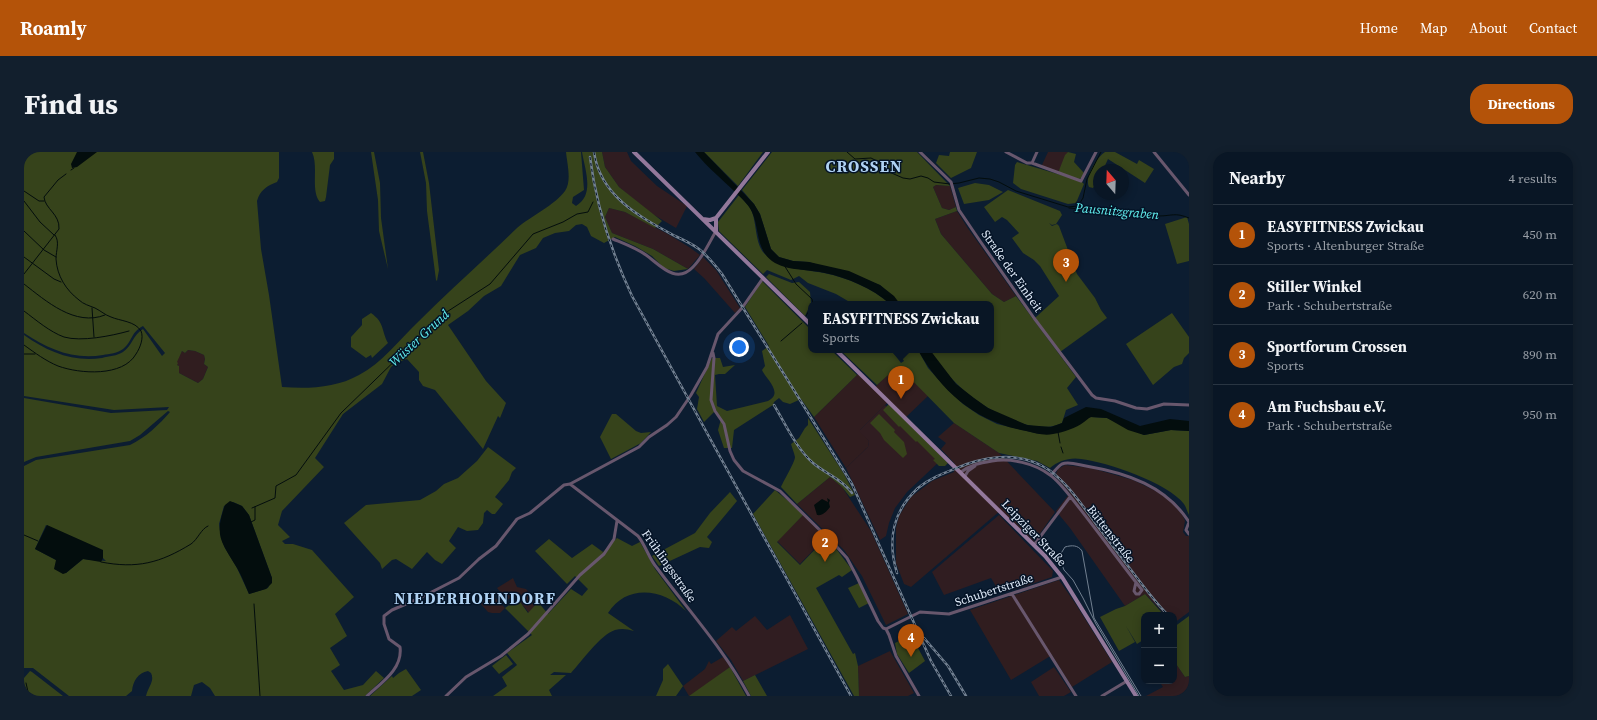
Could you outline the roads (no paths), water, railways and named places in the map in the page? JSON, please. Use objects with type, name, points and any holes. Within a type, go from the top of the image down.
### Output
[{"type":"street","points":[[634,152],[808,322]]},
{"type":"street","points":[[703,219],[710,220],[716,218],[768,152]]},
{"type":"street","name":"Straße der Einheit","points":[[920,152],[952,184],[959,210],[1034,318],[1096,398],[1115,401],[1136,408],[1147,409],[1164,404],[1189,405]]},
{"type":"street","points":[[1006,152],[1027,164],[1032,163],[1081,180],[1096,152]]},
{"type":"street","points":[[1032,163],[1037,152]]},
{"type":"street","points":[[1154,152],[1189,196]]},
{"type":"street","points":[[613,239],[633,247],[663,269],[677,275],[693,268],[704,253],[716,231],[716,218]]},
{"type":"street","points":[[367,696],[393,672],[400,653],[399,645],[389,639],[384,624],[384,616],[392,610],[420,598],[459,578],[479,559],[496,546],[517,519],[530,513],[564,485],[570,484],[640,447],[648,437],[671,422],[691,395],[707,367],[718,334],[742,308],[763,278]]},
{"type":"street","points":[[712,351],[714,358],[711,400],[715,411],[724,424],[734,460],[743,471],[780,492],[847,558],[878,621],[889,635],[896,656],[919,696]]},
{"type":"street","name":"Leipziger Straße","points":[[839,353],[1034,545],[1062,577],[1136,696]]},
{"type":"street","name":"Büttenstraße","points":[[960,472],[971,466],[1002,461],[1034,466],[1051,475],[1136,582]]},
{"type":"street","points":[[1051,475],[1060,465],[1068,463],[1126,476],[1152,487],[1171,500],[1183,512],[1189,522],[1186,530],[1189,534]]},
{"type":"street","name":"Büttenstraße","points":[[964,476],[972,468],[980,464]]},
{"type":"street","name":"Frühlingsstraße","points":[[570,484],[635,534],[645,545],[655,566],[723,653],[735,670],[749,696]]},
{"type":"street","points":[[1034,545],[1070,497]]},
{"type":"street","points":[[446,696],[466,677],[501,656],[528,634],[580,575],[604,554],[614,539],[617,521]]},
{"type":"street","name":"Schubertstraße","points":[[886,630],[920,612],[949,614],[1062,577]]},
{"type":"street","points":[[1012,594],[1076,696]]},
{"type":"street","points":[[1102,696],[1127,681]]},
{"type":"waterway","points":[[847,152],[855,159],[871,158],[877,161],[887,171],[903,178],[910,179],[921,176],[934,182],[950,184],[979,178],[990,179],[1016,191],[1068,207],[1078,206],[1083,198],[1087,179],[1101,152]]},
{"type":"waterway","points":[[24,274],[59,229],[57,219],[47,205],[44,197],[58,180],[66,174]]},
{"type":"waterway","points":[[24,191],[39,201],[44,201]]},
{"type":"waterway","points":[[24,201],[40,222],[54,235]]},
{"type":"waterway","name":"Wüster Grund","points":[[252,508],[275,498],[276,486],[296,475],[341,413],[442,315],[490,284],[533,234],[563,222],[577,214],[588,212],[593,202]]},
{"type":"waterway","name":"Pausnitzgraben","points":[[1069,208],[1158,216],[1177,215],[1189,218]]},
{"type":"waterway","points":[[24,231],[44,250],[56,257]]},
{"type":"waterway","points":[[24,345],[58,366],[78,371],[100,372],[121,367],[130,361],[136,354],[141,343],[142,334],[135,325],[109,316],[82,303],[66,287],[58,271],[56,259],[58,243],[55,235]]},
{"type":"waterway","points":[[24,257],[54,279],[61,282]]},
{"type":"waterway","points":[[784,265],[796,284],[812,301]]},
{"type":"waterway","points":[[24,284],[51,304],[72,315],[83,318],[94,318],[105,315]]},
{"type":"waterway","points":[[92,308],[94,337]]},
{"type":"waterway","points":[[24,311],[43,326],[64,337],[79,339],[96,338],[129,331]]},
{"type":"waterway","points":[[806,316],[808,312]]},
{"type":"waterway","points":[[781,341],[802,323]]},
{"type":"waterway","points":[[24,354],[35,354]]},
{"type":"waterway","points":[[1058,432],[1060,443]]},
{"type":"waterway","points":[[1061,447],[1063,453]]},
{"type":"waterway","points":[[251,522],[255,520],[255,507]]},
{"type":"waterway","points":[[101,562],[126,565],[148,563],[158,560],[180,551],[191,544],[196,540],[203,529],[208,526]]},
{"type":"waterway","points":[[24,535],[38,541]]},
{"type":"waterway","points":[[254,604],[260,696]]},
{"type":"waterway","points":[[26,683],[29,696]]},
{"type":"tram line","points":[[1139,696],[1096,624],[1073,580],[1064,570],[1060,560],[1060,555],[1065,547],[1075,546],[1082,551],[1094,618],[1141,696]]},
{"type":"railway","points":[[594,152],[604,181],[613,193],[636,213],[648,221],[699,249],[722,274],[852,484],[931,661],[951,696]]},
{"type":"railway","points":[[590,157],[596,193],[605,228],[617,262],[632,296],[851,696]]},
{"type":"railway","points":[[774,405],[792,436],[807,457],[818,467],[839,480],[852,493]]},
{"type":"railway","points":[[897,573],[892,549],[894,527],[902,507],[918,488],[942,474],[977,461],[998,457],[1019,458],[1039,464],[1049,470],[1067,486],[1147,591],[1165,612]]},
{"type":"railway","points":[[924,638],[948,666],[966,696]]},
{"type":"place","name":"Sportforum Crossen","points":[[1066,282]]},
{"type":"place","name":"EASYFITNESS Zwickau","points":[[901,399]]},
{"type":"place","name":"Stiller Winkel","points":[[825,562]]},
{"type":"place","name":"Am Fuchsbau e.V.","points":[[911,657]]},
{"type":"district","name":"CROSSEN","points":[[864,166]]},
{"type":"district","name":"NIEDERHOHNDORF","points":[[475,598]]}]
